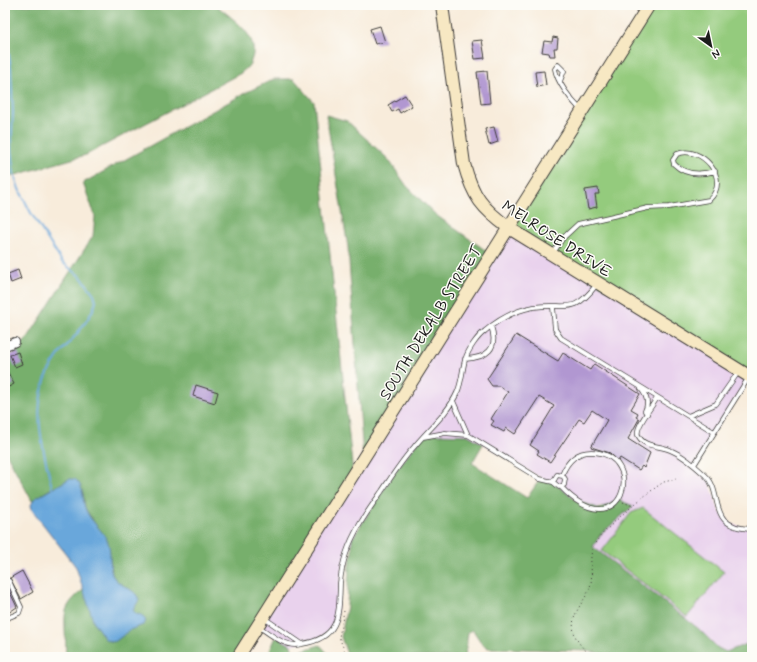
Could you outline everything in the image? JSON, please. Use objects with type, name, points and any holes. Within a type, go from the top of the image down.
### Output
[{"type":"main road","name":"MELROSE DRIVE","points":[[442,5],[461,148],[466,173],[477,199],[482,206],[509,228],[597,284],[747,375]]},
{"type":"main road","name":"SOUTH DEKALB STREET","points":[[238,657],[649,5]]},
{"type":"street","points":[[5,346],[15,342]]},
{"type":"lane","points":[[560,81],[569,97],[582,111]]},
{"type":"lane","points":[[552,255],[563,238],[578,224],[648,208],[669,207],[709,200],[716,191],[718,183],[715,171],[711,165],[701,158],[687,152],[677,154],[673,160],[674,164],[684,171],[693,173],[715,171]]},
{"type":"lane","points":[[260,622],[287,643],[296,646],[322,638],[333,627],[340,610],[340,583],[343,565],[355,532],[398,466],[453,401],[460,383],[465,359],[469,350],[484,332],[501,319],[516,312],[533,307],[567,307],[578,304],[588,296],[597,284]]},
{"type":"lane","points":[[553,307],[555,329],[560,338],[714,432]]},
{"type":"lane","points":[[465,359],[481,357],[491,349],[494,340],[491,326]]},
{"type":"lane","points":[[688,416],[716,404],[747,375]]},
{"type":"lane","points":[[694,465],[747,375]]},
{"type":"lane","points":[[640,387],[648,402],[646,411],[647,414]]},
{"type":"lane","points":[[657,398],[637,430],[642,440],[649,445],[671,450],[694,465],[711,481],[719,512],[723,518],[740,528],[752,529]]},
{"type":"lane","points":[[453,401],[468,435]]},
{"type":"lane","points":[[422,437],[445,433],[468,435],[540,479],[553,482],[576,500],[592,508],[607,508],[619,500],[624,489],[621,471],[616,464],[602,454],[587,452],[573,457],[565,467],[562,475]]},
{"type":"lane","points":[[553,482],[555,477],[562,475]]},
{"type":"lane","points":[[561,487],[566,481],[562,475]]},
{"type":"lane","points":[[5,578],[9,580],[21,607],[19,613],[5,619]]},
{"type":"lane","points":[[260,622],[302,644]]},
{"type":"path","points":[[592,655],[585,651],[579,643],[573,628],[576,612],[591,585],[593,547],[600,535],[633,506],[665,482],[676,479]]},
{"type":"path","points":[[619,500],[633,506]]},
{"type":"shaded area","points":[[509,228],[749,376],[694,465],[708,477],[719,511],[732,524],[752,529],[752,642],[726,652],[718,648],[699,629],[593,547],[600,535],[633,506],[619,500],[611,506],[592,508],[468,435],[358,526],[343,565],[336,621],[322,637],[291,645],[257,626]]},
{"type":"green space","points":[[5,5],[216,5],[244,29],[249,36],[253,52],[249,65],[241,73],[86,155],[5,178]]},
{"type":"green space","points":[[649,5],[752,5],[752,379],[509,228]]},
{"type":"green space","points":[[274,79],[294,79],[314,102],[353,474],[238,657],[65,657],[66,609],[70,602],[83,590],[112,571],[108,544],[85,508],[83,493],[52,488],[32,501],[5,451],[5,364],[29,336],[93,236],[95,216],[83,183],[245,93]]},
{"type":"green space","points":[[326,115],[347,121],[388,159],[406,185],[436,215],[492,255],[363,457],[348,247]]},
{"type":"green space","points":[[435,434],[468,435],[483,444],[472,463],[527,498],[540,479],[553,482],[576,500],[600,509],[619,500],[633,506],[600,535],[593,547],[699,629],[718,648],[726,652],[752,642],[752,657],[617,657],[614,655],[585,651],[488,648],[482,644],[473,630],[468,632],[465,657],[348,657],[341,637],[347,606],[352,539],[399,466],[422,437]]},
{"type":"green space","points":[[643,508],[724,572],[687,617],[602,551],[631,513]]},
{"type":"green space","points":[[276,637],[291,645],[293,653],[320,645],[331,657],[267,657]]},
{"type":"water","points":[[69,479],[75,479],[81,486],[86,510],[108,542],[113,576],[119,583],[135,593],[139,600],[133,610],[136,614],[142,615],[146,621],[143,625],[130,630],[116,641],[112,642],[105,639],[94,623],[76,567],[32,510],[31,505],[34,499]]},
{"type":"building","points":[[380,26],[385,42],[375,44],[370,29]]},
{"type":"building","points":[[553,37],[558,38],[557,48],[554,48],[555,56],[550,56],[549,53],[542,52],[544,41],[552,42]]},
{"type":"building","points":[[482,40],[485,58],[475,59],[472,41]]},
{"type":"building","points":[[487,71],[490,103],[481,104],[477,72]]},
{"type":"building","points":[[544,71],[546,85],[537,87],[535,72]]},
{"type":"building","points":[[405,95],[412,106],[400,113],[398,109],[392,112],[388,105]]},
{"type":"building","points":[[494,127],[498,142],[489,145],[485,129]]},
{"type":"building","points":[[598,188],[599,194],[595,194],[597,207],[588,209],[585,190]]},
{"type":"building","points":[[18,270],[21,279],[11,283],[8,274]]},
{"type":"building","points":[[516,335],[558,361],[563,353],[590,370],[594,364],[640,394],[631,409],[638,413],[636,417],[639,419],[628,439],[650,453],[644,468],[642,466],[639,470],[620,458],[618,461],[610,453],[591,447],[607,420],[592,410],[584,422],[579,419],[550,462],[537,454],[539,451],[530,445],[554,406],[539,397],[515,434],[506,428],[504,432],[491,425],[494,421],[491,419],[508,392],[499,386],[492,386],[487,379]]},
{"type":"building","points":[[18,352],[22,364],[15,367],[10,355]]},
{"type":"building","points":[[5,367],[14,384],[5,389]]},
{"type":"building","points":[[196,385],[218,392],[215,403],[193,396]]},
{"type":"building","points":[[22,571],[33,592],[21,599],[10,578]]},
{"type":"building","points":[[5,582],[17,607],[5,615]]},
{"type":"waterway","points":[[5,30],[11,68],[13,113],[11,149],[14,174],[19,189],[31,213],[62,262],[81,277],[94,294],[96,301],[87,320],[51,367],[44,384],[40,400],[39,417],[41,434],[52,488]]}]
